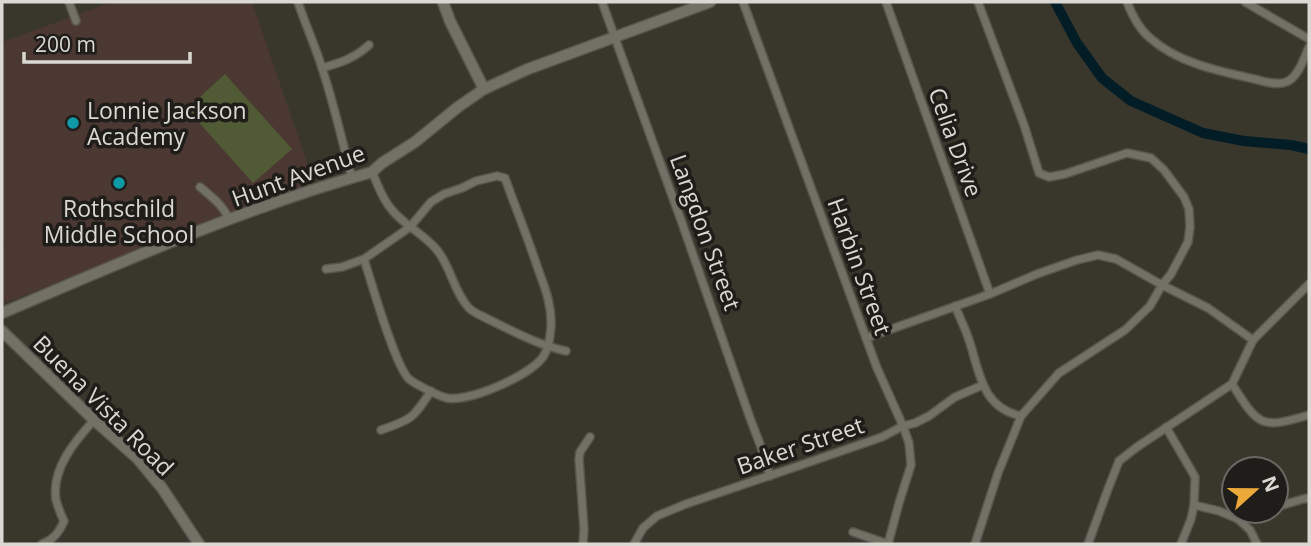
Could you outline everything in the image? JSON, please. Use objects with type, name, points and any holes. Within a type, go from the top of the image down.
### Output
[{"type":"street","points":[[69,2],[76,21]]},
{"type":"street","points":[[298,2],[323,68],[352,178]]},
{"type":"street","points":[[443,2],[484,89]]},
{"type":"street","name":"Langdon Street","points":[[602,2],[770,476]]},
{"type":"street","name":"Hunt Avenue","points":[[2,313],[229,220],[372,172],[484,89],[528,69],[710,2]]},
{"type":"street","name":"Harbin Street","points":[[743,2],[866,338],[909,443],[911,466],[888,544]]},
{"type":"street","name":"Celia Drive","points":[[886,2],[990,294]]},
{"type":"street","points":[[975,544],[998,472],[1021,416],[1059,373],[1125,330],[1150,306],[1188,242],[1190,228],[1189,209],[1184,197],[1164,170],[1151,158],[1127,153],[1065,174],[1049,177],[1039,173],[978,2]]},
{"type":"street","points":[[1126,2],[1138,24],[1153,41],[1194,63],[1229,73],[1285,83],[1296,74],[1309,47]]},
{"type":"street","points":[[1245,2],[1257,5],[1309,39]]},
{"type":"street","points":[[323,68],[346,61],[369,45]]},
{"type":"street","points":[[372,172],[387,204],[410,227],[428,239],[440,253],[456,290],[469,309],[548,347],[566,351]]},
{"type":"street","points":[[326,269],[342,267],[363,259],[410,227],[431,202],[444,194],[476,181],[497,176],[505,178],[550,300],[548,347],[542,359],[514,379],[464,398],[447,398],[431,391],[408,378],[398,361],[363,259]]},
{"type":"street","points":[[200,187],[226,212],[229,220]]},
{"type":"street","points":[[866,338],[990,294],[1037,274],[1098,255],[1116,259],[1208,308],[1253,340]]},
{"type":"street","points":[[1088,544],[1119,461],[1232,384],[1253,340],[1309,284]]},
{"type":"street","points":[[955,306],[986,393],[1006,413],[1015,428]]},
{"type":"street","name":"Buena Vista Road","points":[[2,331],[138,459],[162,488],[199,544]]},
{"type":"street","points":[[1232,384],[1246,406],[1261,422],[1273,424],[1309,415]]},
{"type":"street","name":"Baker Street","points":[[634,544],[643,528],[657,516],[882,437],[903,426],[915,424],[955,397],[983,385]]},
{"type":"street","points":[[381,430],[405,422],[417,413],[431,391]]},
{"type":"street","points":[[1006,413],[1021,416]]},
{"type":"street","points":[[42,544],[59,533],[64,522],[56,499],[58,477],[65,457],[94,420]]},
{"type":"street","points":[[1166,427],[1195,477],[1194,505],[1181,544]]},
{"type":"street","points":[[583,544],[579,459],[580,452],[590,437]]},
{"type":"street","points":[[1290,503],[1309,498]]},
{"type":"street","points":[[1194,505],[1220,511]]},
{"type":"street","points":[[1245,525],[1256,544]]},
{"type":"street","points":[[853,532],[888,544]]},
{"type":"shaded area","points":[[112,2],[252,2],[314,183],[2,304],[2,42]]},
{"type":"green space","points":[[225,74],[292,149],[253,183],[187,109]]},
{"type":"waterway","points":[[1055,2],[1077,43],[1102,78],[1131,101],[1203,133],[1309,149]]},
{"type":"place","name":"Lonnie Jackson Academy","points":[[73,123]]},
{"type":"place","name":"Rothschild Middle School","points":[[119,183]]}]
